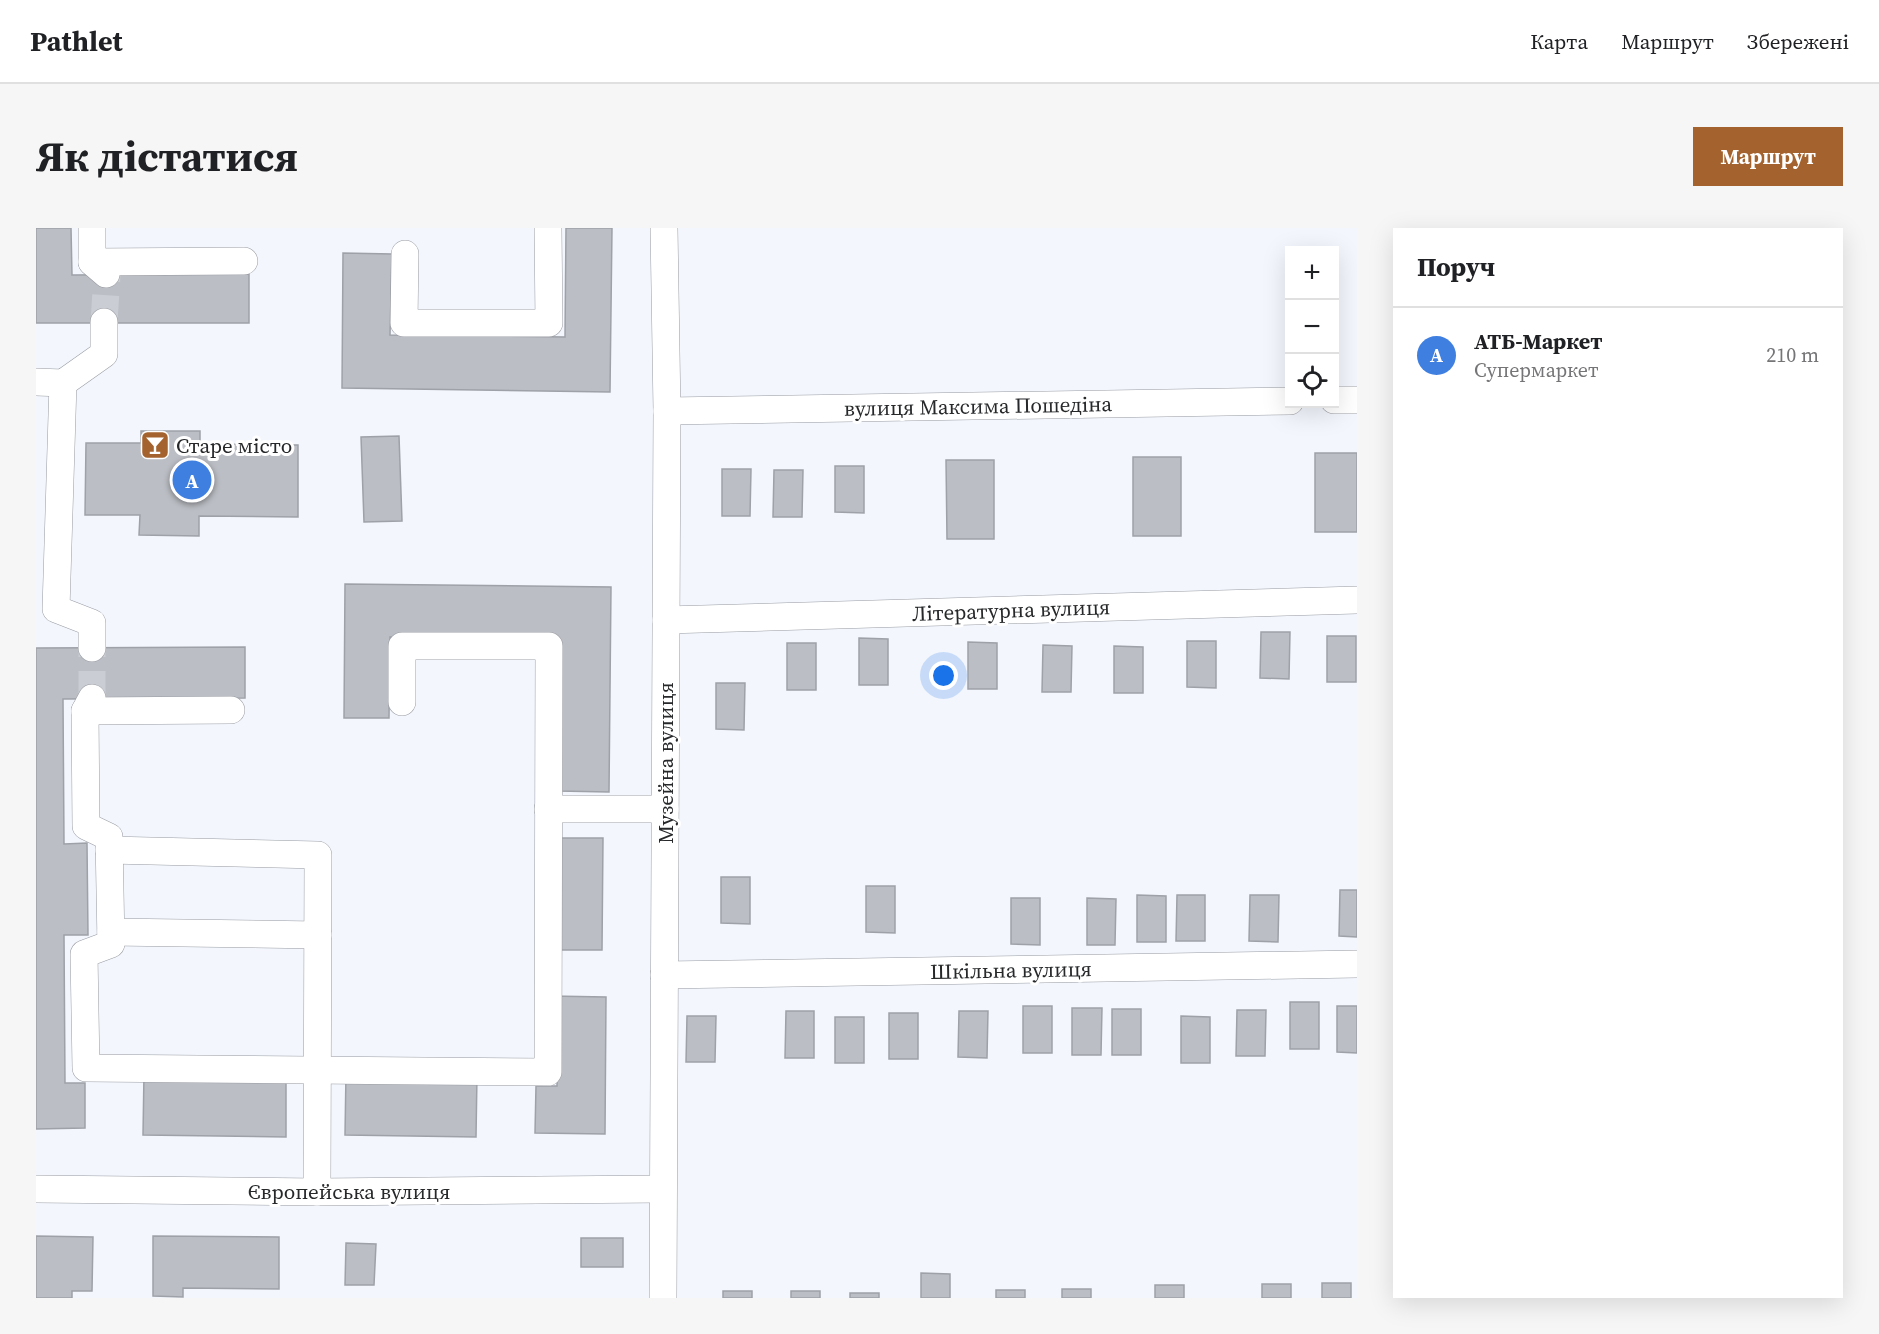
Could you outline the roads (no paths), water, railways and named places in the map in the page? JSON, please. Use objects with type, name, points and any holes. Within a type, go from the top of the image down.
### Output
[{"type":"street","points":[[92,228],[99,269],[244,261]]},
{"type":"street","points":[[405,254],[404,323],[549,323],[549,228]]},
{"type":"street","name":"Музейна вулиця","points":[[663,1298],[667,411],[664,228]]},
{"type":"street","points":[[36,382],[63,382],[104,354],[104,322]]},
{"type":"street","points":[[63,382],[46,609],[92,623],[92,648]]},
{"type":"street","points":[[1339,400],[1357,400]]},
{"type":"street","name":"вулиця Максима Пошедіна","points":[[667,411],[1285,401]]},
{"type":"street","name":"Літературна вулиця","points":[[666,620],[1357,600]]},
{"type":"street","points":[[231,710],[88,705],[86,826],[109,837],[111,944],[84,954],[86,1068],[548,1072],[549,646],[402,646],[402,702]]},
{"type":"street","points":[[548,809],[665,809]]},
{"type":"street","points":[[109,850],[318,855],[317,1192]]},
{"type":"street","points":[[111,932],[318,935]]},
{"type":"street","name":"Шкільна вулиця","points":[[664,975],[1357,964]]},
{"type":"street","name":"Європейська вулиця","points":[[36,1189],[317,1192],[662,1189]]},
{"type":"tunnel","points":[[104,322],[107,275]]},
{"type":"tunnel","points":[[92,648],[92,698]]},
{"type":"place","name":"Старе місто","points":[[155,445]]},
{"type":"place","name":"АТБ-Маркет","points":[[192,480]]}]
